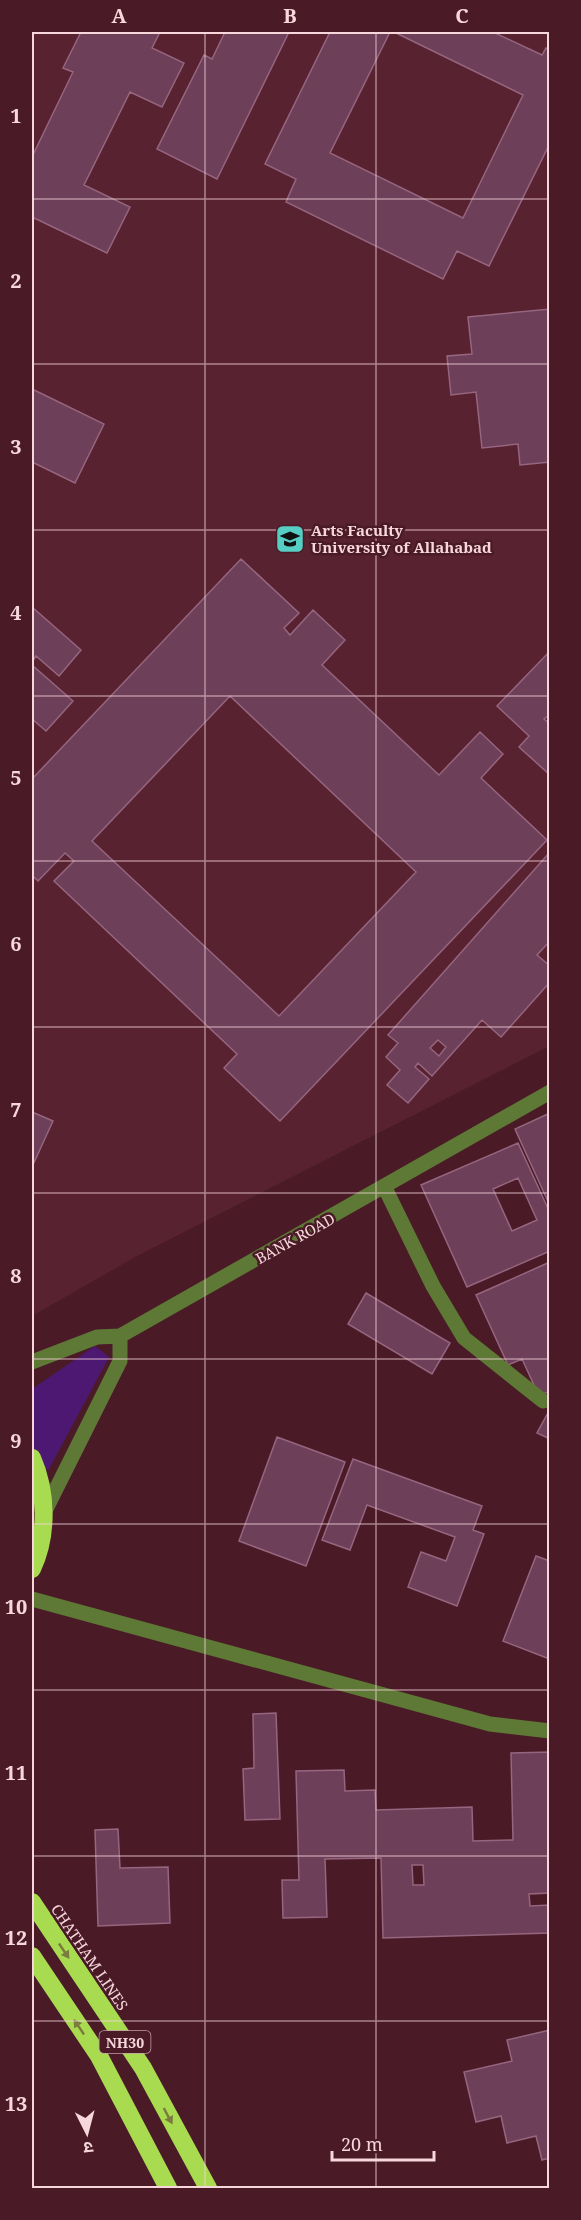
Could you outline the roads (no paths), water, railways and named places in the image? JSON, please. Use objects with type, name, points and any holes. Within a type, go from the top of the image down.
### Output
[{"type":"highway","points":[[32,1458],[39,1475],[44,1513],[38,1556],[32,1569]]},
{"type":"highway","name":"CHATHAM LINES","points":[[32,1902],[143,2068],[208,2188]]},
{"type":"highway","name":"NH30","points":[[32,1956],[99,2056],[168,2188]]},
{"type":"street","name":"BANK ROAD","points":[[32,1362],[97,1337],[120,1336],[385,1188],[549,1092]]},
{"type":"street","points":[[385,1188],[433,1287],[464,1338],[543,1401]]},
{"type":"street","points":[[44,1513],[120,1361],[120,1336]]},
{"type":"street","points":[[32,1599],[490,1724],[549,1731]]},
{"type":"place","name":"Arts Faculty University of Allahabad","points":[[290,539]]}]
